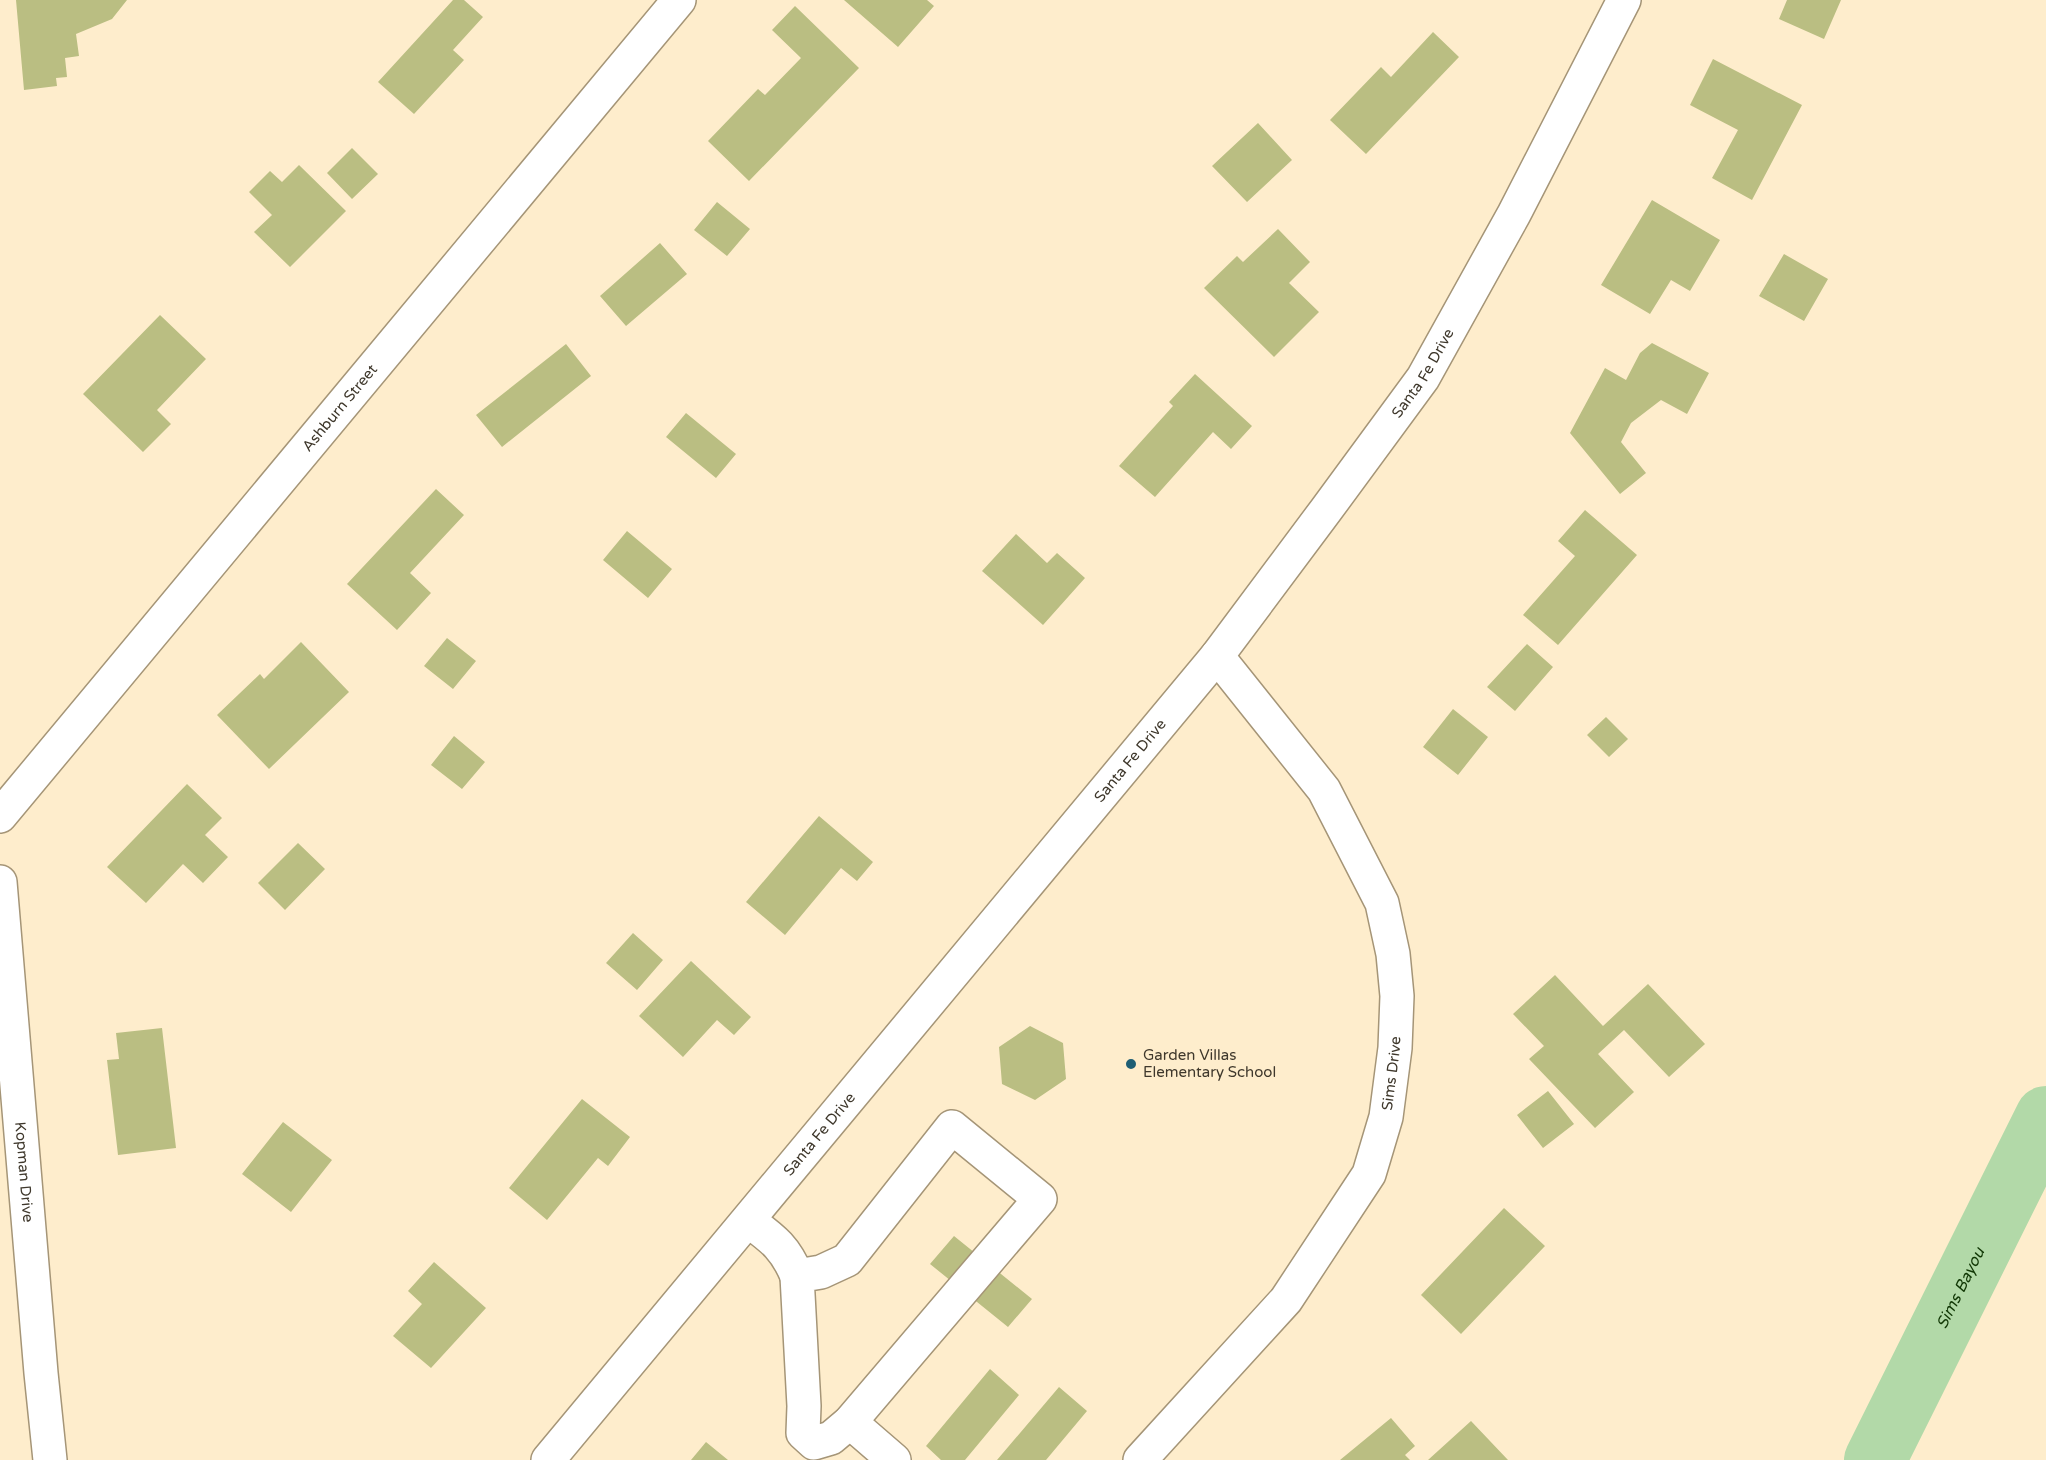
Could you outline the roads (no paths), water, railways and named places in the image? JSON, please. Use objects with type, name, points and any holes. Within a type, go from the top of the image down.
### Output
[{"type":"street","name":"Ashburn Street","points":[[0,816],[679,0]]},
{"type":"street","name":"Santa Fe Drive","points":[[548,1460],[1217,656],[1422,378],[1514,214],[1624,0]]},
{"type":"street","name":"Sims Drive","points":[[1140,1460],[1286,1300],[1369,1174],[1386,1117],[1395,1048],[1396,986],[1393,954],[1382,903],[1324,790],[1217,656]]},
{"type":"street","name":"Kopman Drive","points":[[0,882],[50,1460]]},
{"type":"street","points":[[749,1221],[778,1243],[790,1258],[797,1276],[804,1406],[803,1433],[814,1443],[831,1438],[850,1422],[1040,1199],[952,1127],[847,1260],[821,1272],[797,1276]]},
{"type":"street","points":[[850,1422],[894,1460]]},
{"type":"waterway","name":"Sims Bayou","points":[[1875,1460],[2046,1117]]},
{"type":"place","name":"Garden Villas Elementary School","points":[[1131,1064]]}]
